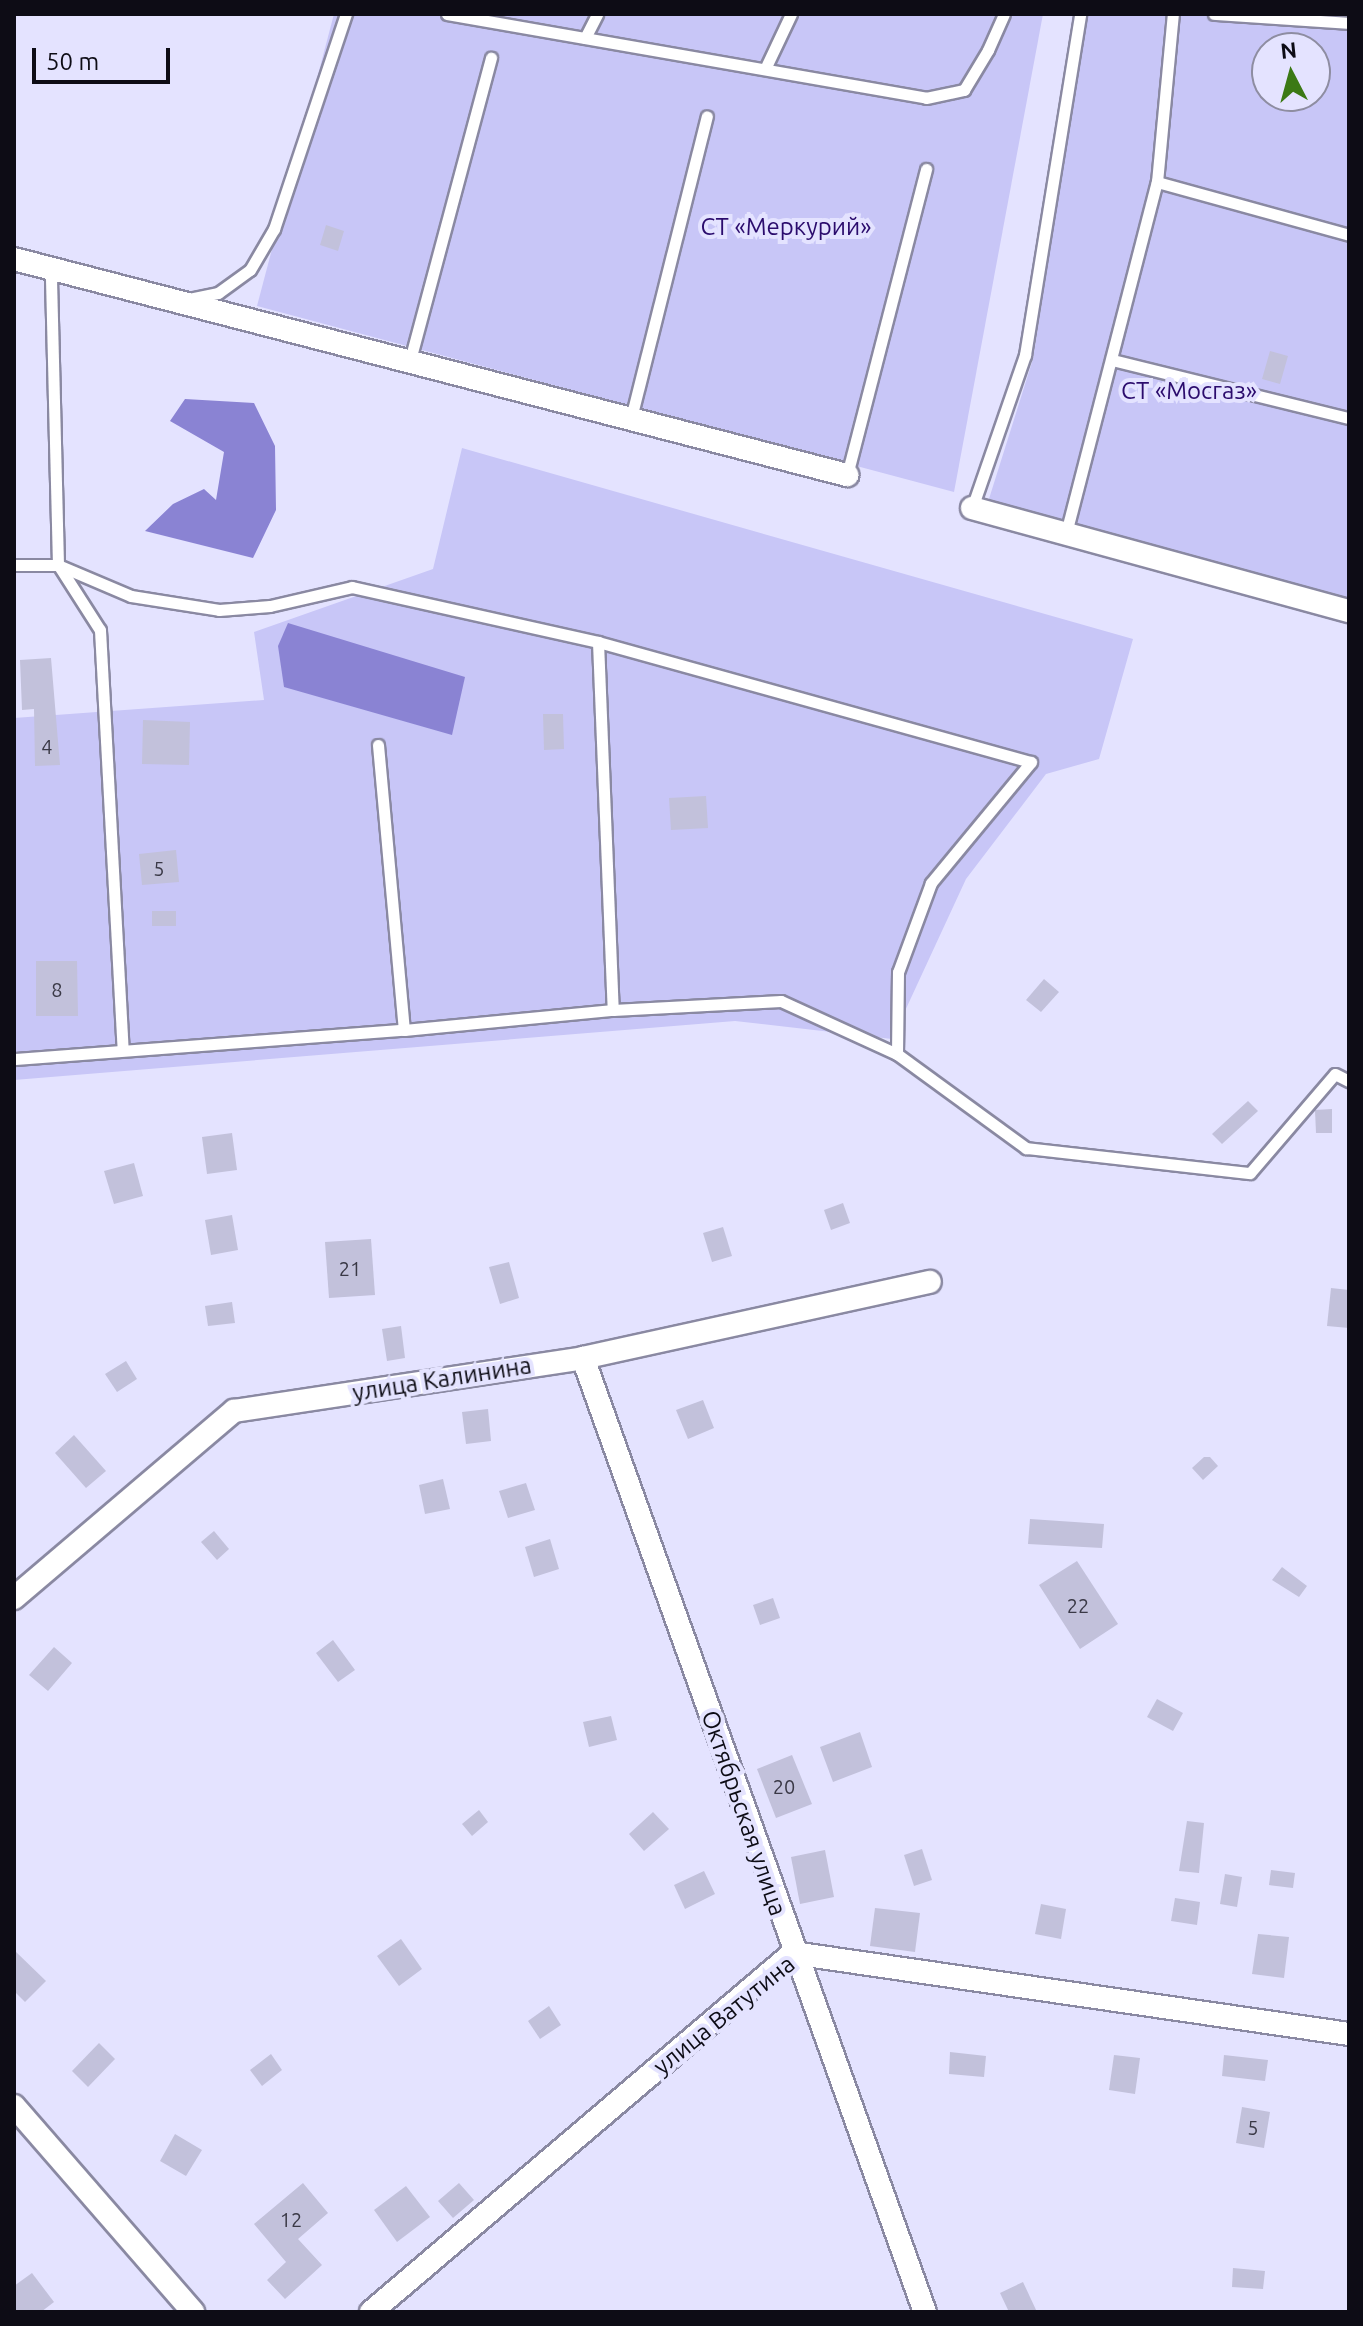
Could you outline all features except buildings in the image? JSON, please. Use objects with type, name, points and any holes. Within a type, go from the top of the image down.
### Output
[{"type":"street","points":[[14,259],[847,475]]},
{"type":"street","points":[[972,508],[1349,611]]},
{"type":"street","name":"улица Калинина","points":[[14,1598],[234,1411],[583,1358],[930,1282]]},
{"type":"street","name":"Октябрьская улица","points":[[583,1358],[793,1953],[925,2312]]},
{"type":"street","name":"улица Ватутина","points":[[371,2312],[793,1953],[1349,2034]]},
{"type":"street","points":[[1349,2026],[1349,2034]]},
{"type":"street","points":[[14,2106],[193,2312]]},
{"type":"lane","points":[[180,300],[218,293],[250,270],[274,229],[346,14]]},
{"type":"lane","points":[[447,14],[926,98],[964,90],[988,50],[1004,14]]},
{"type":"lane","points":[[585,38],[597,14]]},
{"type":"lane","points":[[765,69],[791,14]]},
{"type":"lane","points":[[972,508],[1025,355],[1080,14]]},
{"type":"lane","points":[[1066,533],[1157,182],[1173,14]]},
{"type":"lane","points":[[1214,14],[1349,23]]},
{"type":"lane","points":[[410,360],[491,58]]},
{"type":"lane","points":[[631,418],[707,116]]},
{"type":"lane","points":[[847,475],[926,169]]},
{"type":"lane","points":[[1157,182],[1349,235]]},
{"type":"lane","points":[[51,268],[58,565],[100,630],[123,1049]]},
{"type":"lane","points":[[1112,360],[1349,418]]},
{"type":"lane","points":[[14,565],[58,565],[131,596],[219,610],[270,606],[352,587],[598,642],[1031,762],[931,883],[898,972],[897,1054]]},
{"type":"lane","points":[[598,642],[613,1010]]},
{"type":"lane","points":[[378,745],[404,1030]]},
{"type":"lane","points":[[14,1059],[404,1030],[613,1010],[781,1001],[897,1054],[1026,1148],[1250,1173],[1335,1074],[1349,1081]]},
{"type":"green space","name":"СТ «Меркурий»","points":[[334,14],[1043,14],[954,492],[257,306]]},
{"type":"green space","name":"СТ «Мосгаз»","points":[[1087,14],[1349,14],[1349,599],[988,502],[1033,359]]},
{"type":"green space","points":[[462,448],[1133,639],[1099,759],[1046,774],[966,879],[892,1039],[735,1021],[14,1080],[14,718],[264,700],[254,632],[433,569]]},
{"type":"shaded area","points":[[185,399],[254,403],[275,446],[276,510],[253,558],[145,531],[173,504],[204,489],[216,500],[224,452],[170,421]]},
{"type":"shaded area","points":[[288,623],[465,677],[452,735],[284,687],[278,646]]}]
